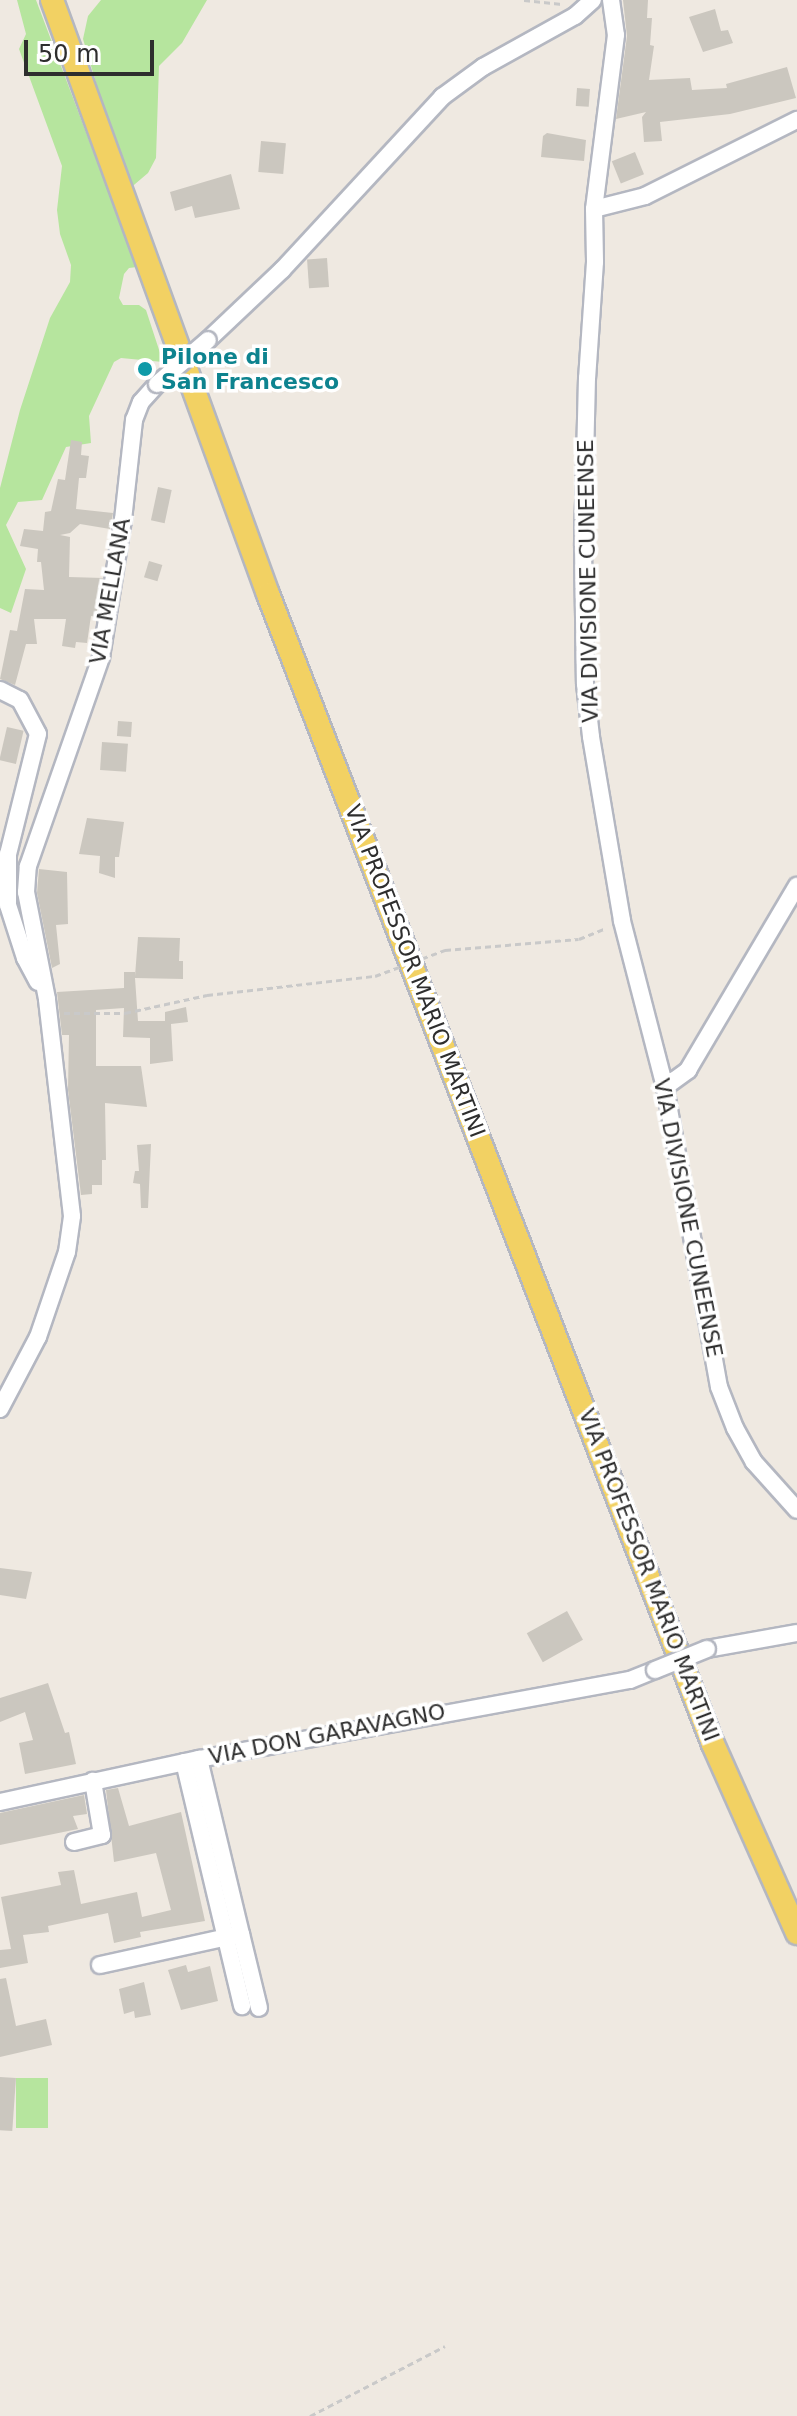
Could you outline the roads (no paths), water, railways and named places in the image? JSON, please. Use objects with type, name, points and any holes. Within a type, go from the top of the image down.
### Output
[{"type":"main road","name":"VIA PROFESSOR MARIO MARTINI","points":[[52,0],[268,594],[713,1744],[797,1933]]},
{"type":"street","name":"VIA DIVISIONE CUNEENSE","points":[[611,0],[616,35],[594,209],[595,262],[587,378],[583,546],[585,684],[622,921],[665,1087],[719,1387],[735,1428],[754,1462],[797,1510]]},
{"type":"street","name":"VIA MELLANA","points":[[0,1409],[38,1337],[67,1252],[72,1216],[47,1006],[26,892],[28,866],[101,657],[123,520],[134,420],[141,402],[282,270],[442,97],[483,67],[589,3]]},
{"type":"street","points":[[594,209],[645,196],[797,120]]},
{"type":"street","points":[[0,690],[20,700],[38,734],[8,854],[8,905],[25,958],[47,1006]]},
{"type":"street","points":[[665,1087],[688,1070],[797,886]]},
{"type":"street","name":"VIA DON GARAVAGNO","points":[[0,1802],[516,1698],[630,1680],[707,1649],[797,1633]]},
{"type":"street","points":[[192,1761],[250,2007]]},
{"type":"street","points":[[74,1842],[102,1835],[93,1781]]},
{"type":"street","points":[[100,1965],[234,1936]]},
{"type":"place","name":"Pilone di San Francesco","points":[[145,369]]}]
